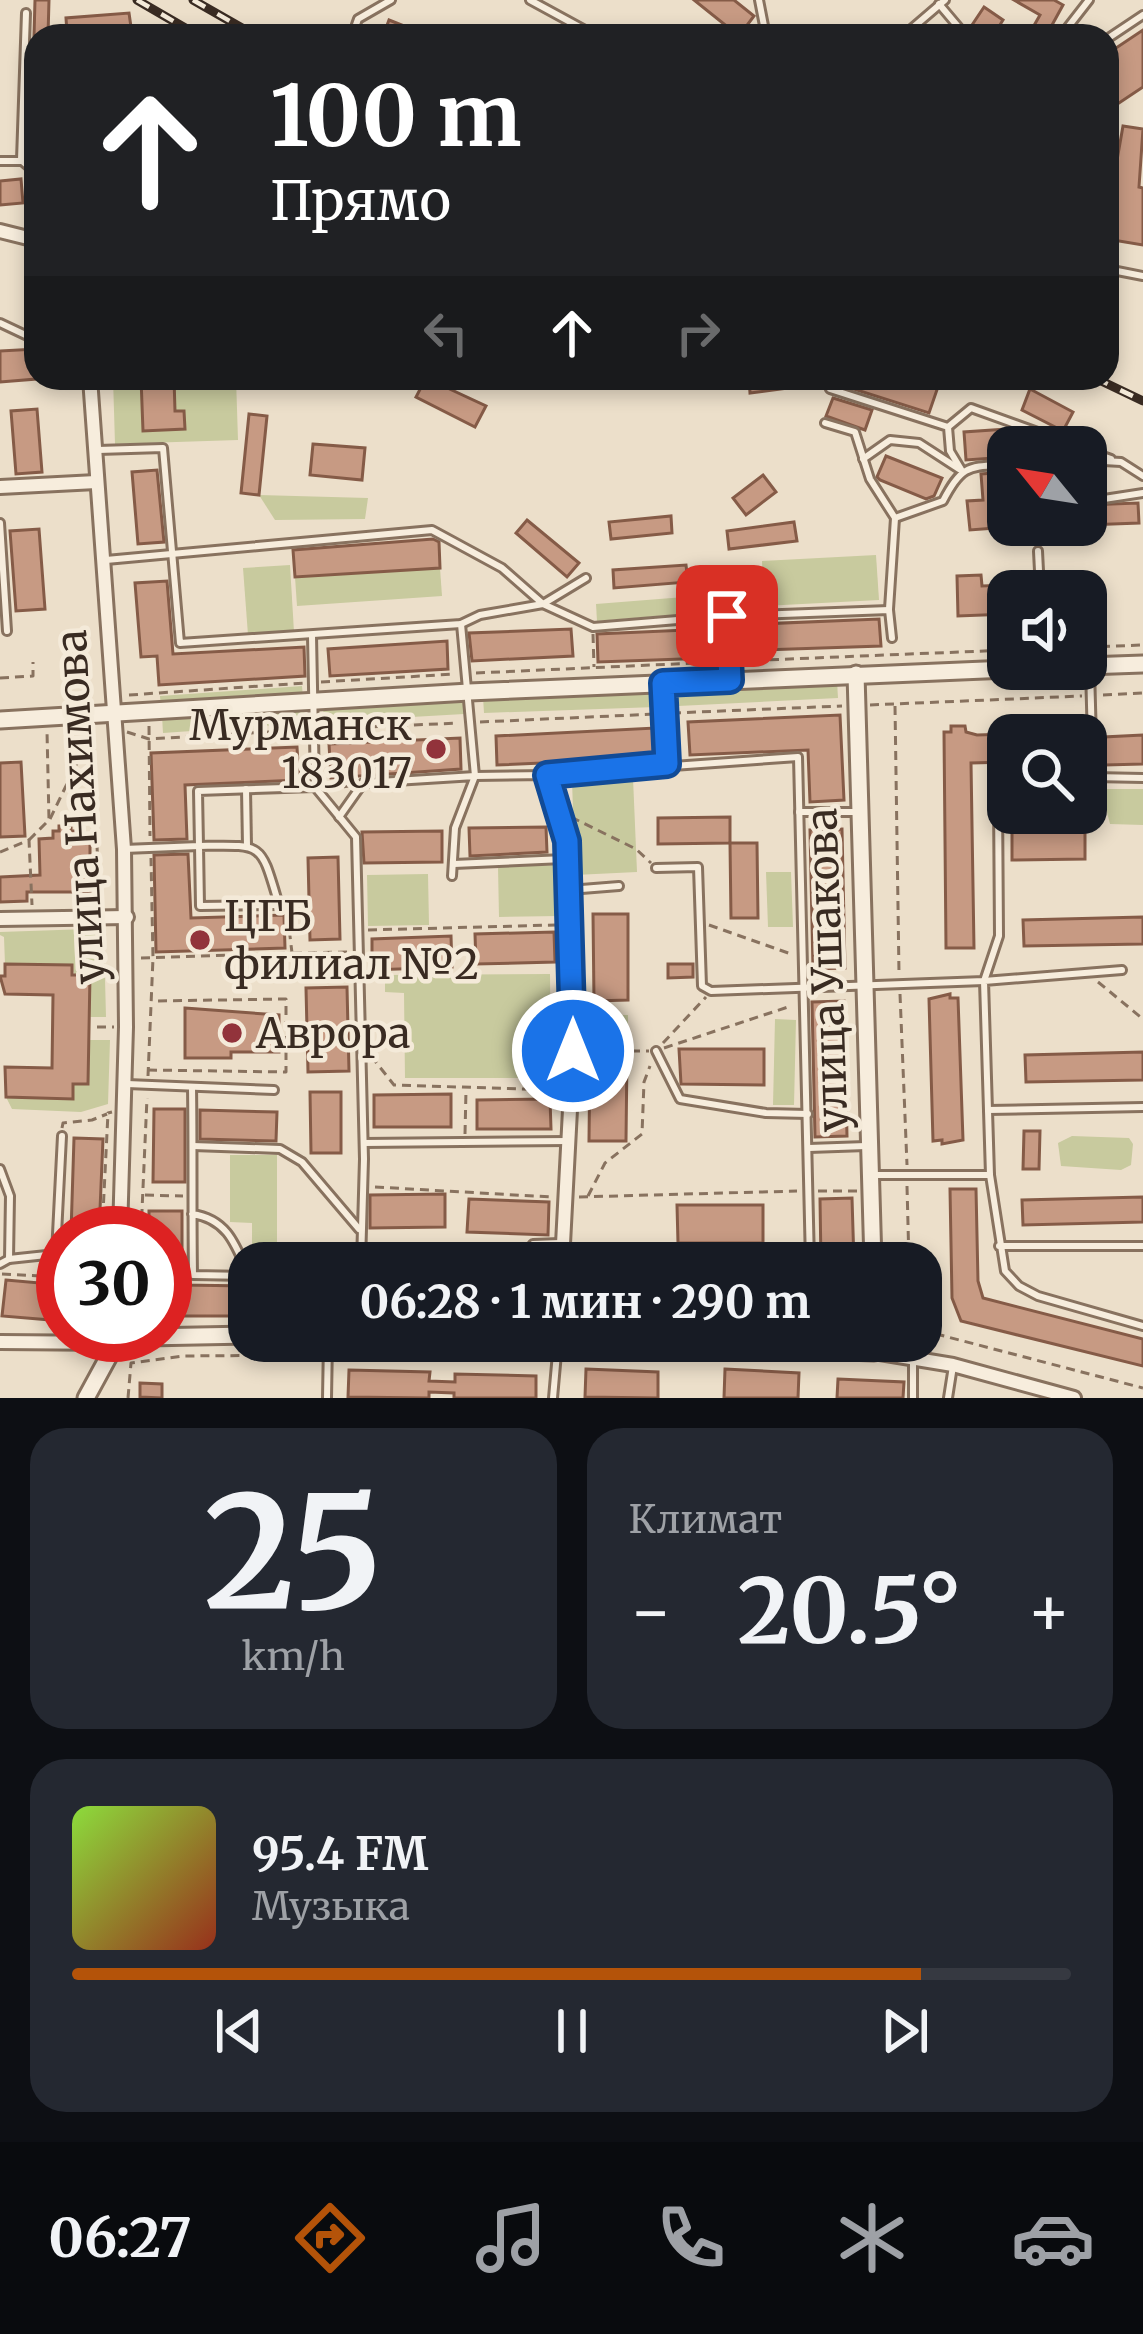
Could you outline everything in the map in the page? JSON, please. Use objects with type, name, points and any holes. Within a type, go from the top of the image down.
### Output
[{"type":"street","name":"улица Нахимова","points":[[91,390],[127,917],[121,1206]]},
{"type":"street","points":[[0,487],[96,482]]},
{"type":"street","points":[[1107,665],[1143,664]]},
{"type":"street","points":[[0,720],[116,722],[148,712],[315,701],[987,670]]},
{"type":"street","name":"улица Ушакова","points":[[856,674],[872,1242]]},
{"type":"street","points":[[563,1242],[573,1051],[567,841]]},
{"type":"street","points":[[0,920],[127,917]]},
{"type":"street","points":[[192,1336],[228,1335]]},
{"type":"street","points":[[0,1342],[36,1341]]},
{"type":"street","points":[[86,1398],[104,1362]]},
{"type":"street","points":[[938,1362],[1075,1398]]},
{"type":"lane","points":[[356,24],[391,0]]},
{"type":"lane","points":[[530,0],[574,24]]},
{"type":"lane","points":[[1070,24],[1089,0]]},
{"type":"lane","points":[[917,24],[942,2]]},
{"type":"lane","points":[[26,13],[26,24]]},
{"type":"lane","points":[[21,160],[24,72]]},
{"type":"lane","points":[[0,161],[24,160]]},
{"type":"lane","points":[[833,390],[948,427]]},
{"type":"lane","points":[[948,427],[971,408],[1021,426]]},
{"type":"lane","points":[[825,423],[855,433],[870,479],[895,518],[889,610],[892,638]]},
{"type":"lane","points":[[948,427],[950,451],[962,471]]},
{"type":"lane","points":[[863,459],[890,440],[919,443],[962,471]]},
{"type":"lane","points":[[94,450],[163,448],[180,643],[461,624],[480,615],[543,604],[586,578]]},
{"type":"lane","points":[[1107,457],[1143,472]]},
{"type":"lane","points":[[1107,461],[1121,462]]},
{"type":"lane","points":[[895,518],[943,501],[955,476],[967,467],[987,466]]},
{"type":"lane","points":[[1107,499],[1143,493]]},
{"type":"lane","points":[[0,523],[7,631]]},
{"type":"lane","points":[[102,560],[432,530],[502,568],[543,604],[592,627],[889,610]]},
{"type":"lane","points":[[1038,551],[1039,570]]},
{"type":"lane","points":[[727,616],[730,680]]},
{"type":"lane","points":[[452,876],[455,828],[475,776],[461,624]]},
{"type":"lane","points":[[312,636],[317,789],[356,837],[364,1142],[362,1242]]},
{"type":"lane","points":[[663,683],[667,764]]},
{"type":"lane","points":[[1090,690],[1091,714]]},
{"type":"lane","points":[[340,817],[363,783],[798,757],[810,1242]]},
{"type":"lane","points":[[547,775],[567,841]]},
{"type":"lane","points":[[1107,779],[1143,778]]},
{"type":"lane","points":[[246,789],[247,846]]},
{"type":"lane","points":[[124,849],[199,846],[247,846],[265,856],[279,904],[200,905],[199,846],[198,791],[317,789]]},
{"type":"lane","points":[[800,812],[858,812]]},
{"type":"lane","points":[[998,834],[999,936],[984,981],[990,1175],[1005,1270],[1019,1286],[1038,1296],[1143,1326]]},
{"type":"lane","points":[[454,864],[568,859]]},
{"type":"lane","points":[[656,868],[698,867],[702,986],[711,991],[984,981],[1122,970]]},
{"type":"lane","points":[[569,890],[620,886]]},
{"type":"lane","points":[[656,1051],[680,1099],[766,1113],[808,1114]]},
{"type":"lane","points":[[126,1084],[274,1090]]},
{"type":"lane","points":[[191,1087],[192,1206]]},
{"type":"lane","points":[[988,1110],[1143,1107]]},
{"type":"lane","points":[[0,1264],[56,1254],[62,1136]]},
{"type":"lane","points":[[364,1142],[568,1142]]},
{"type":"lane","points":[[193,1146],[280,1149],[302,1162],[362,1232]]},
{"type":"lane","points":[[809,1148],[869,1146]]},
{"type":"lane","points":[[0,1169],[9,1259]]},
{"type":"lane","points":[[870,1183],[907,1176],[990,1175]]},
{"type":"lane","points":[[192,1214],[207,1216],[229,1231],[249,1276],[193,1275],[192,1214]]},
{"type":"lane","points":[[999,1246],[1143,1246]]},
{"type":"lane","points":[[327,1398],[328,1362]]},
{"type":"lane","points":[[553,1398],[555,1362]]},
{"type":"lane","points":[[913,1362],[913,1398]]},
{"type":"lane","points":[[948,1398],[953,1365]]},
{"type":"path","points":[[592,627],[594,667]]},
{"type":"path","points":[[1107,646],[1143,645]]},
{"type":"path","points":[[114,696],[594,667],[987,651]]},
{"type":"path","points":[[0,678],[33,676],[33,662]]},
{"type":"path","points":[[261,679],[262,686]]},
{"type":"path","points":[[192,683],[192,691]]},
{"type":"path","points":[[684,713],[1143,693]]},
{"type":"path","points":[[895,704],[909,1242]]},
{"type":"path","points":[[148,712],[153,958]]},
{"type":"path","points":[[116,722],[149,739],[664,714]]},
{"type":"path","points":[[0,852],[29,840],[49,820],[92,723]]},
{"type":"path","points":[[92,723],[100,917]]},
{"type":"path","points":[[47,731],[49,820]]},
{"type":"path","points":[[317,789],[363,783]]},
{"type":"path","points":[[556,806],[636,849],[656,868]]},
{"type":"path","points":[[29,840],[32,919]]},
{"type":"path","points":[[279,904],[290,914],[292,953]]},
{"type":"path","points":[[700,922],[804,958]]},
{"type":"path","points":[[358,930],[570,924]]},
{"type":"path","points":[[127,959],[359,952]]},
{"type":"path","points":[[1085,971],[1143,1019]]},
{"type":"path","points":[[588,1196],[605,1163],[642,1134],[644,1082],[656,1051],[711,991]]},
{"type":"path","points":[[148,1070],[286,1072],[286,998],[151,1001]]},
{"type":"path","points":[[573,1051],[656,1051],[804,1001]]},
{"type":"path","points":[[361,1043],[394,1085],[571,1090]]},
{"type":"path","points":[[465,1142],[466,1087]]},
{"type":"path","points":[[62,1136],[63,1124],[108,1113]]},
{"type":"path","points":[[363,1187],[565,1198],[809,1190],[870,1183]]},
{"type":"path","points":[[143,1195],[192,1197]]},
{"type":"path","points":[[0,1274],[36,1276]]},
{"type":"path","points":[[942,1335],[1143,1388]]},
{"type":"green space","points":[[113,390],[142,390],[144,431],[185,429],[184,412],[175,411],[174,390],[236,390],[238,440],[115,444]]},
{"type":"green space","points":[[259,495],[368,498],[365,519],[275,520]]},
{"type":"green space","points":[[876,555],[879,600],[764,606],[762,561]]},
{"type":"green space","points":[[290,565],[294,632],[248,635],[243,568]]},
{"type":"green space","points":[[440,568],[442,596],[297,606],[295,577]]},
{"type":"green space","points":[[697,596],[698,613],[597,621],[596,604]]},
{"type":"green space","points":[[837,681],[838,698],[678,706],[677,689]]},
{"type":"green space","points":[[302,686],[303,697],[161,707],[160,696]]},
{"type":"green space","points":[[656,690],[656,707],[484,713],[483,697]]},
{"type":"green space","points":[[463,697],[464,714],[324,722],[323,706]]},
{"type":"green space","points":[[304,706],[305,723],[163,733],[162,716]]},
{"type":"green space","points":[[633,778],[637,872],[575,875],[572,780]]},
{"type":"green space","points":[[1107,789],[1143,789],[1143,825],[1110,824]]},
{"type":"green space","points":[[559,865],[559,916],[499,917],[498,867]]},
{"type":"green space","points":[[766,872],[791,872],[793,927],[768,927]]},
{"type":"green space","points":[[428,874],[429,925],[368,926],[367,875]]},
{"type":"green space","points":[[88,929],[104,940],[106,1017],[89,1017],[71,965],[5,964],[0,932]]},
{"type":"green space","points":[[550,974],[551,1078],[405,1078],[404,993],[385,992],[385,975]]},
{"type":"green space","points":[[588,1015],[628,1015],[628,1046],[588,1046]]},
{"type":"green space","points":[[775,1019],[796,1020],[794,1105],[773,1105]]},
{"type":"green space","points":[[89,1040],[110,1040],[108,1104],[81,1112],[12,1109],[6,1097],[72,1098]]},
{"type":"green space","points":[[1072,1136],[1129,1138],[1131,1165],[1121,1170],[1061,1166],[1058,1143]]},
{"type":"green space","points":[[230,1155],[277,1155],[277,1242],[252,1242],[252,1223],[230,1222]]},
{"type":"building","points":[[35,0],[49,0],[48,24],[34,24]]},
{"type":"building","points":[[694,0],[734,0],[754,16],[748,24],[724,24]]},
{"type":"building","points":[[1014,0],[1054,0],[1063,5],[1053,24],[1035,24],[1040,15]]},
{"type":"building","points":[[984,7],[1003,20],[1000,24],[973,24]]},
{"type":"building","points":[[129,13],[131,24],[66,24],[66,18]]},
{"type":"building","points":[[1143,30],[1143,87],[1119,103],[1119,46]]},
{"type":"building","points":[[1123,126],[1143,129],[1139,187],[1143,188],[1143,245],[1119,241]]},
{"type":"building","points":[[21,179],[23,203],[0,205],[0,181]]},
{"type":"building","points":[[24,350],[24,380],[0,382],[0,351]]},
{"type":"building","points":[[141,390],[174,390],[175,411],[184,411],[185,429],[143,431]]},
{"type":"building","points":[[420,390],[452,390],[486,406],[475,427],[416,397]]},
{"type":"building","points":[[857,390],[937,390],[929,413]]},
{"type":"building","points":[[1030,390],[1073,412],[1066,426],[1053,426],[1022,410]]},
{"type":"building","points":[[833,398],[872,410],[865,430],[826,416]]},
{"type":"building","points":[[37,409],[42,472],[16,474],[11,411]]},
{"type":"building","points":[[249,414],[267,416],[259,495],[241,493]]},
{"type":"building","points":[[987,430],[987,458],[966,460],[964,432]]},
{"type":"building","points":[[313,444],[365,448],[362,480],[310,475]]},
{"type":"building","points":[[886,456],[942,478],[934,496],[926,499],[880,480],[877,477]]},
{"type":"building","points":[[157,470],[164,542],[138,544],[132,472]]},
{"type":"building","points":[[981,474],[987,474],[987,529],[970,530],[967,501],[983,500]]},
{"type":"building","points":[[763,475],[776,492],[746,515],[733,498]]},
{"type":"building","points":[[1138,503],[1139,523],[1107,524],[1107,504]]},
{"type":"building","points":[[671,516],[672,533],[611,539],[609,522]]},
{"type":"building","points":[[527,520],[579,563],[567,577],[516,533]]},
{"type":"building","points":[[794,522],[797,541],[729,549],[727,531]]},
{"type":"building","points":[[39,529],[45,609],[16,611],[10,531]]},
{"type":"building","points":[[439,542],[440,568],[295,577],[293,550]]},
{"type":"building","points":[[686,565],[688,582],[614,588],[613,570]]},
{"type":"building","points":[[981,575],[982,586],[987,586],[987,615],[958,616],[957,576]]},
{"type":"building","points":[[167,581],[173,654],[304,647],[305,676],[159,685],[157,656],[141,657],[135,583]]},
{"type":"building","points":[[879,619],[881,646],[736,651],[735,625]]},
{"type":"building","points":[[571,629],[573,656],[472,661],[469,633]]},
{"type":"building","points":[[709,629],[710,658],[598,662],[597,634]]},
{"type":"building","points":[[447,641],[448,669],[330,676],[328,649]]},
{"type":"building","points":[[840,715],[844,800],[810,802],[808,750],[690,755],[688,722]]},
{"type":"building","points":[[951,726],[965,726],[966,732],[987,735],[987,763],[971,763],[974,948],[946,948],[944,732],[951,732]]},
{"type":"building","points":[[655,728],[657,758],[497,765],[496,736]]},
{"type":"building","points":[[1143,735],[1143,764],[1107,765],[1107,737]]},
{"type":"building","points":[[460,738],[461,769],[331,778],[329,744]]},
{"type":"building","points":[[297,747],[299,780],[185,785],[187,839],[154,840],[151,753]]},
{"type":"building","points":[[21,762],[25,836],[0,837],[0,763]]},
{"type":"building","points":[[730,817],[730,843],[658,844],[658,818]]},
{"type":"building","points":[[59,826],[71,826],[77,838],[90,838],[90,892],[27,892],[27,901],[0,902],[0,877],[40,875],[39,839],[53,838]]},
{"type":"building","points":[[546,827],[547,852],[470,856],[469,828]]},
{"type":"building","points":[[842,829],[845,968],[813,969],[810,830]]},
{"type":"building","points":[[442,831],[442,862],[364,863],[362,832]]},
{"type":"building","points":[[1012,834],[1085,834],[1085,859],[1012,860]]},
{"type":"building","points":[[730,843],[757,843],[758,918],[731,918]]},
{"type":"building","points":[[188,854],[191,918],[284,915],[285,948],[156,952],[154,855]]},
{"type":"building","points":[[338,857],[340,939],[310,940],[308,858]]},
{"type":"building","points":[[593,914],[628,914],[628,1000],[594,1001]]},
{"type":"building","points":[[1143,917],[1143,944],[1024,946],[1023,920]]},
{"type":"building","points":[[554,932],[555,962],[476,964],[475,934]]},
{"type":"building","points":[[451,936],[452,967],[372,970],[372,939]]},
{"type":"building","points":[[5,964],[72,965],[72,975],[90,975],[88,1084],[73,1084],[73,1099],[6,1097],[5,1067],[52,1068],[53,995],[5,994],[0,976],[5,976]]},
{"type":"building","points":[[668,964],[693,964],[693,977],[668,978]]},
{"type":"building","points":[[347,987],[349,1071],[308,1072],[306,988]]},
{"type":"building","points":[[950,994],[958,998],[963,1140],[942,1144],[942,1140],[933,1141],[929,999]]},
{"type":"building","points":[[844,1001],[847,1136],[815,1137],[812,1002]]},
{"type":"building","name":"Аврора","points":[[185,1008],[279,1015],[279,1052],[185,1058]]},
{"type":"building","points":[[679,1049],[764,1049],[764,1085],[681,1084]]},
{"type":"building","points":[[1143,1052],[1143,1080],[1026,1082],[1025,1055]]},
{"type":"building","points":[[590,1054],[627,1055],[626,1141],[589,1141]]},
{"type":"building","points":[[310,1092],[341,1092],[341,1153],[311,1153]]},
{"type":"building","points":[[451,1094],[451,1127],[374,1127],[374,1095]]},
{"type":"building","points":[[550,1099],[551,1129],[477,1129],[477,1100]]},
{"type":"building","points":[[154,1109],[185,1109],[185,1182],[153,1182]]},
{"type":"building","points":[[200,1110],[277,1112],[276,1141],[200,1139]]},
{"type":"building","points":[[1024,1131],[1040,1131],[1039,1169],[1023,1169]]},
{"type":"building","points":[[74,1138],[103,1139],[100,1206],[72,1206]]},
{"type":"building","points":[[950,1189],[976,1189],[978,1281],[983,1298],[1143,1339],[1143,1366],[961,1321],[952,1298]]},
{"type":"building","points":[[445,1194],[445,1227],[370,1228],[370,1195]]},
{"type":"building","points":[[1143,1197],[1143,1222],[1023,1225],[1022,1200]]},
{"type":"building","points":[[852,1198],[853,1242],[821,1242],[820,1199]]},
{"type":"building","points":[[469,1199],[549,1202],[548,1235],[467,1232]]},
{"type":"building","points":[[677,1205],[763,1205],[763,1242],[678,1242]]},
{"type":"building","points":[[6,1280],[36,1283],[36,1319],[2,1316]]},
{"type":"building","points":[[192,1285],[228,1286],[228,1316],[192,1316]]},
{"type":"building","points":[[586,1369],[658,1372],[658,1398],[585,1397]]},
{"type":"building","points":[[725,1369],[799,1373],[798,1398],[724,1398]]},
{"type":"building","points":[[349,1370],[430,1372],[429,1381],[455,1382],[455,1374],[536,1376],[536,1398],[454,1398],[454,1393],[429,1392],[429,1398],[348,1397]]},
{"type":"building","points":[[838,1379],[904,1382],[903,1398],[837,1398]]},
{"type":"building","points":[[140,1383],[162,1384],[162,1398],[140,1397]]},
{"type":"railway","points":[[137,0],[178,24]]},
{"type":"railway","points":[[193,0],[235,24]]},
{"type":"railway","points":[[1119,390],[1143,401]]},
{"type":"place","name":"Мурманск 183017","points":[[436,749]]},
{"type":"place","name":"ЦГБ филиал №2","points":[[200,940]]},
{"type":"place","name":"Аврора","points":[[232,1033]]},
{"type":"route","points":[[573,1051],[567,841],[547,775],[667,764],[663,683],[730,680],[727,616]]}]
